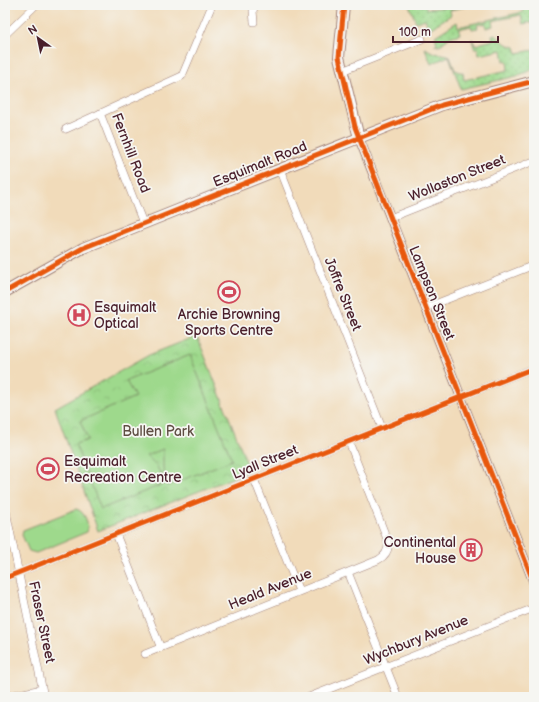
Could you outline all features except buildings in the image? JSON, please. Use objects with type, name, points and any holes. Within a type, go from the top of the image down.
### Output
[{"type":"main road","name":"Lampson Street","points":[[344,5],[339,41],[339,57],[359,138]]},
{"type":"main road","name":"Esquimalt Road","points":[[5,292],[83,248],[143,223],[444,104],[534,82]]},
{"type":"street","points":[[5,35],[36,5]]},
{"type":"street","name":"Fernhill Road","points":[[143,223],[100,113],[182,76],[212,5]]},
{"type":"street","points":[[254,22],[253,11],[255,5]]},
{"type":"street","points":[[342,72],[422,39]]},
{"type":"street","points":[[66,129],[100,113]]},
{"type":"street","name":"Lampson Street","points":[[359,138],[534,583]]},
{"type":"street","name":"Wollaston Street","points":[[390,218],[534,162]]},
{"type":"street","name":"Joffre Street","points":[[280,169],[382,428]]},
{"type":"street","points":[[425,308],[534,265]]},
{"type":"street","name":"Lyall Street","points":[[5,578],[534,368]]},
{"type":"street","name":"Heald Avenue","points":[[145,654],[160,646],[378,560],[387,552],[387,539],[349,442]]},
{"type":"street","points":[[254,479],[299,591]]},
{"type":"street","name":"Fraser Street","points":[[5,506],[44,697]]},
{"type":"street","points":[[116,534],[160,646]]},
{"type":"street","points":[[348,572],[398,697]]},
{"type":"street","name":"Wychbury Avenue","points":[[308,697],[534,608]]},
{"type":"street","points":[[5,697],[42,689]]},
{"type":"green space","points":[[409,5],[426,5],[426,9],[474,5],[450,10],[451,15],[431,28],[428,27],[425,19],[416,22]]},
{"type":"green space","points":[[525,5],[534,5],[534,22],[523,24],[521,15],[492,21],[493,26],[486,28],[485,23],[477,25],[478,28],[472,29],[471,26],[459,29],[460,34],[450,37],[439,46],[434,45],[437,44],[435,36],[457,22],[458,27],[523,12],[522,7]]},
{"type":"green space","points":[[495,34],[504,42],[515,47],[517,53],[534,50],[534,69],[517,76],[461,89],[449,56],[455,70],[463,73],[464,80],[508,70],[507,61],[504,61],[502,50],[479,55],[478,48],[474,48],[472,39],[475,45],[493,40],[492,35]]},
{"type":"green space","points":[[425,48],[434,53],[449,56],[431,64]]},
{"type":"green space","name":"Bullen Park","points":[[197,336],[250,471],[98,531],[55,408],[149,355]]},
{"type":"green space","name":"Bullen Park","points":[[190,355],[232,460],[167,486],[163,468],[163,449],[146,456],[157,467],[166,483],[101,509],[75,444],[88,440],[80,421],[135,397],[126,381]]},
{"type":"green space","points":[[76,509],[82,512],[86,518],[88,526],[87,532],[36,553],[29,551],[22,535],[23,530]]},
{"type":"cycle path","points":[[344,5],[339,57],[355,127],[534,583]]},
{"type":"cycle path","points":[[5,292],[83,248],[220,193],[442,105],[534,81]]},
{"type":"cycle path","points":[[5,578],[534,368]]},
{"type":"place","name":"Archie Browning Sports Centre","points":[[229,292]]},
{"type":"place","name":"Esquimalt Optical","points":[[79,315]]},
{"type":"place","name":"Esquimalt Recreation Centre","points":[[48,469]]},
{"type":"place","name":"Continental House","points":[[471,550]]}]
